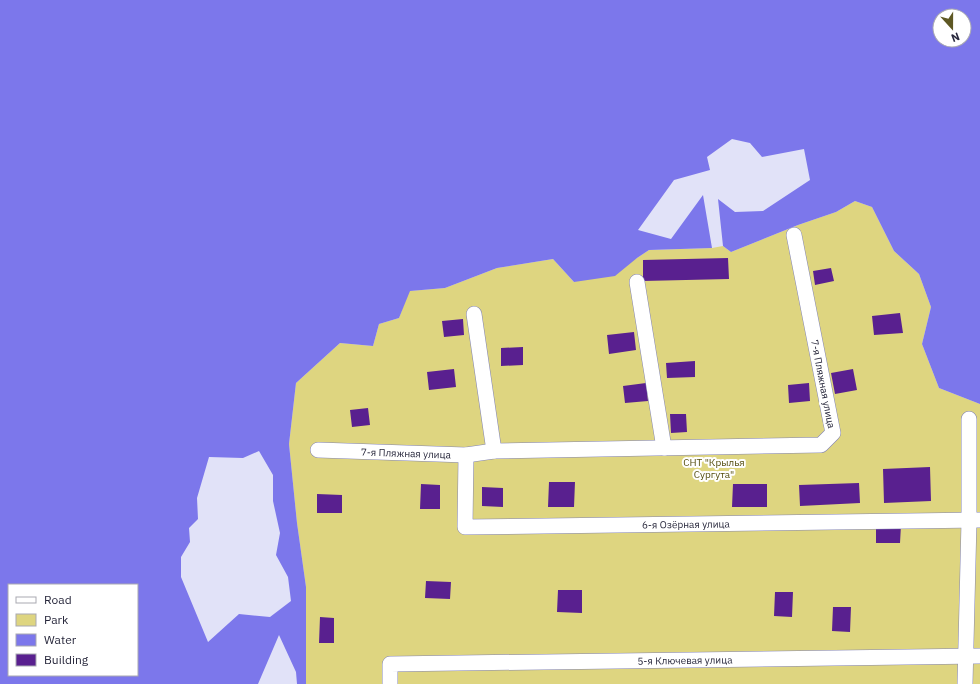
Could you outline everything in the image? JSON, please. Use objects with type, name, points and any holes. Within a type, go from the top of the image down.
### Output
[{"type":"street","name":"7-я Пляжная улица","points":[[318,450],[466,455],[494,451],[821,445],[833,433],[794,235]]},
{"type":"street","points":[[638,282],[664,448]]},
{"type":"street","points":[[474,314],[494,451]]},
{"type":"street","points":[[965,684],[973,656],[974,520],[969,419]]},
{"type":"street","name":"6-я Озёрная улица","points":[[466,455],[465,527],[974,520]]},
{"type":"street","name":"5-я Ключевая улица","points":[[390,684],[390,664],[973,656]]},
{"type":"green space","name":"CНТ \"Крылья Сургута\"","points":[[855,201],[872,207],[894,251],[919,274],[931,307],[922,344],[939,388],[980,404],[980,684],[306,684],[306,587],[297,523],[289,444],[296,383],[340,343],[373,346],[379,324],[399,318],[409,291],[445,288],[497,268],[553,259],[574,282],[637,258],[649,250],[712,248],[723,246],[731,252],[798,225],[836,212]]},
{"type":"water","points":[[0,0],[980,0],[980,404],[939,388],[922,344],[931,307],[919,274],[894,251],[872,207],[855,201],[836,212],[798,225],[731,252],[723,246],[718,199],[735,212],[763,211],[810,180],[804,149],[762,157],[750,143],[732,139],[707,157],[710,170],[674,180],[638,230],[671,239],[703,195],[712,248],[649,250],[615,276],[574,282],[553,259],[497,268],[445,288],[410,291],[399,318],[379,324],[373,346],[340,343],[296,383],[289,444],[297,523],[306,587],[306,684],[297,684],[296,672],[279,635],[258,684],[0,684]],"holes":[[[259,451],[273,475],[273,501],[280,533],[276,555],[288,577],[291,601],[270,617],[239,614],[208,642],[181,577],[181,557],[190,542],[189,528],[198,519],[197,498],[209,457],[243,458]]]},
{"type":"building","points":[[728,258],[729,279],[643,281],[643,260]]},
{"type":"building","points":[[831,268],[834,281],[815,285],[813,271]]},
{"type":"building","points":[[900,313],[903,333],[874,335],[872,316]]},
{"type":"building","points":[[463,319],[464,335],[444,337],[442,321]]},
{"type":"building","points":[[634,332],[636,350],[609,354],[607,335]]},
{"type":"building","points":[[523,347],[523,365],[501,366],[501,348]]},
{"type":"building","points":[[695,361],[695,377],[667,378],[666,363]]},
{"type":"building","points":[[454,369],[456,387],[429,390],[427,372]]},
{"type":"building","points":[[853,369],[857,390],[835,394],[831,373]]},
{"type":"building","points":[[646,383],[648,401],[625,403],[623,386]]},
{"type":"building","points":[[809,383],[810,401],[789,403],[788,385]]},
{"type":"building","points":[[368,408],[370,425],[352,427],[350,410]]},
{"type":"building","points":[[670,414],[686,414],[687,432],[671,433]]},
{"type":"building","points":[[930,467],[931,501],[884,503],[883,469]]},
{"type":"building","points":[[549,482],[575,482],[574,507],[548,507]]},
{"type":"building","points":[[859,483],[860,503],[800,506],[799,485]]},
{"type":"building","points":[[421,484],[440,485],[440,509],[420,509]]},
{"type":"building","points":[[733,484],[767,484],[767,507],[732,507]]},
{"type":"building","points":[[482,487],[503,488],[503,507],[482,506]]},
{"type":"building","points":[[317,494],[342,495],[342,513],[317,513]]},
{"type":"building","points":[[876,525],[901,525],[900,543],[876,543]]},
{"type":"building","points":[[426,581],[451,582],[450,599],[425,598]]},
{"type":"building","points":[[558,590],[582,590],[582,613],[557,612]]},
{"type":"building","points":[[775,592],[793,592],[792,617],[774,616]]},
{"type":"building","points":[[833,607],[851,607],[850,632],[832,631]]},
{"type":"building","points":[[320,617],[334,618],[334,643],[319,643]]}]
